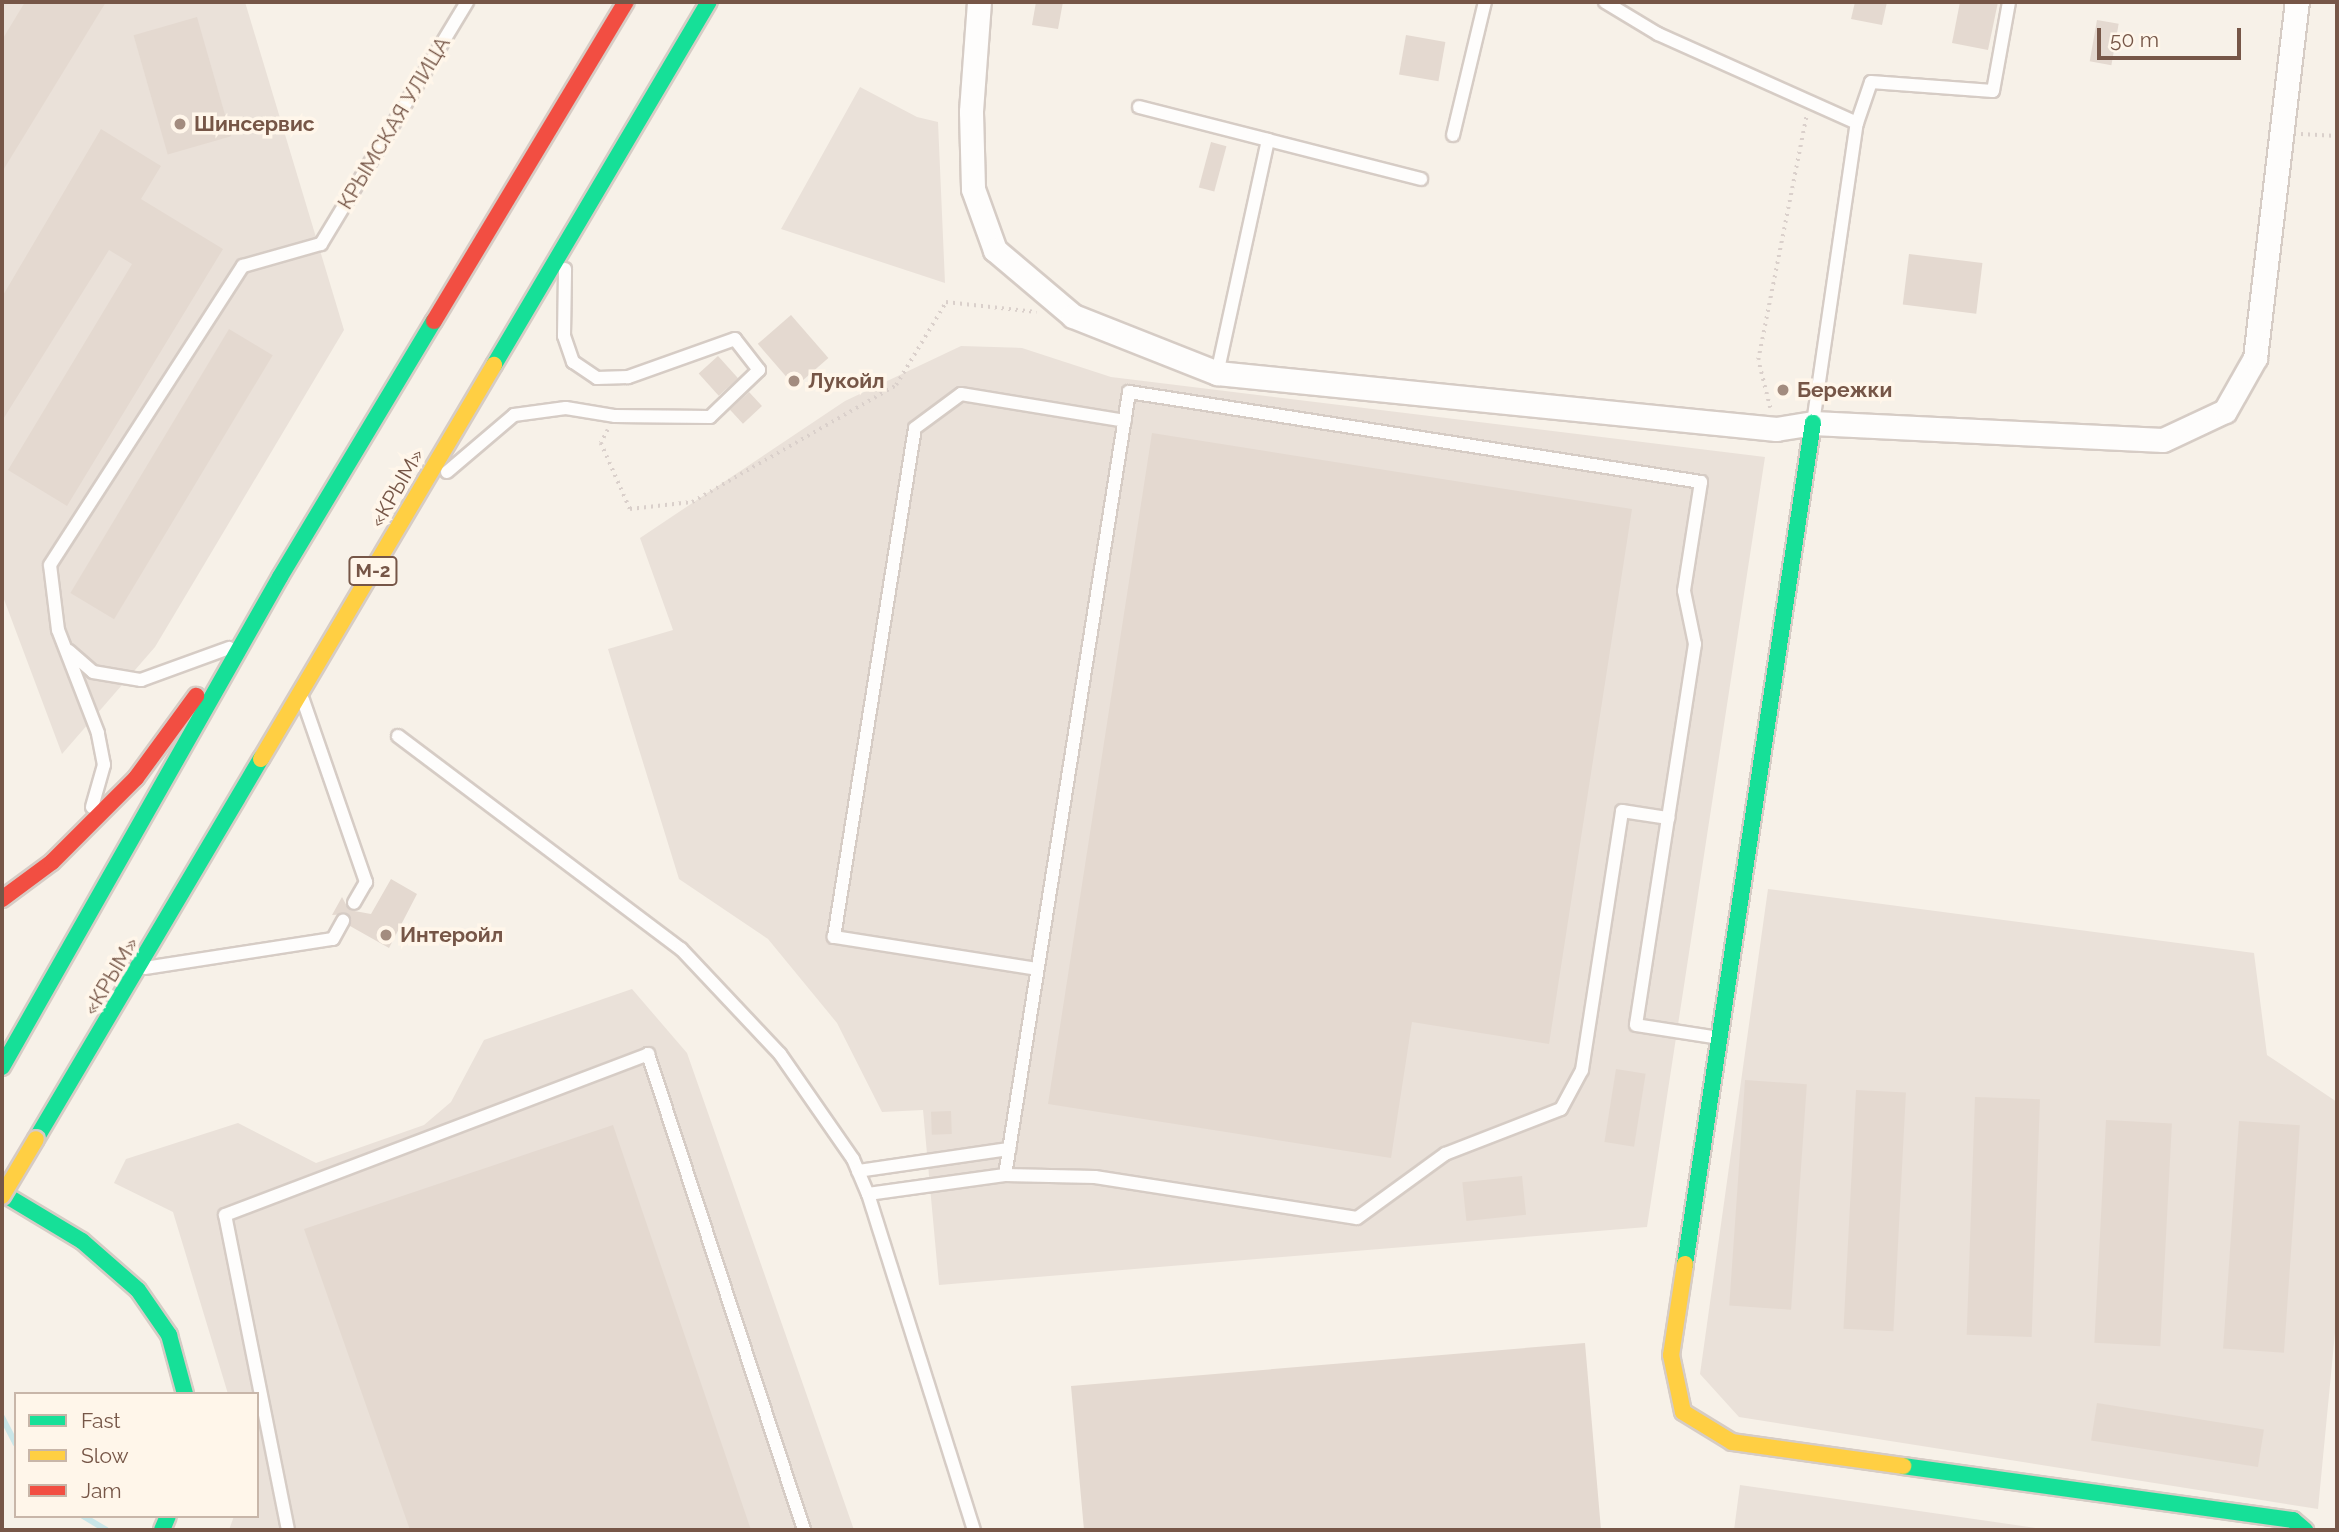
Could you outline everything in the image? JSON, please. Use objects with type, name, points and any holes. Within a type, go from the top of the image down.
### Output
[{"type":"main road","points":[[2,1067],[280,577],[626,2]]},
{"type":"main road","name":"«КРЫМ»","points":[[2,1195],[141,969],[414,499],[709,2]]},
{"type":"main road","points":[[1813,424],[1671,1355],[1684,1412],[1732,1442],[2293,1520],[2305,1530]]},
{"type":"main road","points":[[2,899],[83,831],[136,778],[280,577]]},
{"type":"main road","points":[[2,1195],[82,1241],[138,1290],[169,1335],[184,1392]]},
{"type":"street","points":[[979,2],[971,112],[973,189],[995,250],[1073,316],[1217,373],[1776,429],[1813,424],[2163,440],[2225,411],[2255,358],[2284,133],[2297,2]]},
{"type":"lane","name":"КРЫМСКАЯ УЛИЦА","points":[[66,649],[50,565],[243,265],[321,244],[467,2]]},
{"type":"lane","points":[[1453,135],[1485,2]]},
{"type":"lane","points":[[1605,2],[1658,34],[1857,123]]},
{"type":"lane","points":[[1813,424],[1857,123],[1871,82],[1993,90],[2010,2]]},
{"type":"lane","points":[[1139,107],[1421,179]]},
{"type":"lane","points":[[1217,373],[1268,140]]},
{"type":"lane","points":[[414,499],[514,415],[566,408],[615,416],[710,417],[759,370],[735,339],[628,377],[597,377],[573,362],[564,335],[565,244]]},
{"type":"lane","points":[[1004,1175],[1129,392],[1701,482],[1684,591],[1695,644],[1636,1025],[1719,1038]]},
{"type":"lane","points":[[1037,970],[834,937],[851,827],[915,428],[961,394],[1125,421]]},
{"type":"lane","points":[[66,649],[93,672],[141,680],[232,646]]},
{"type":"lane","points":[[66,649],[98,733],[104,765],[83,831]]},
{"type":"lane","points":[[301,693],[366,882],[354,904]]},
{"type":"lane","points":[[398,736],[681,950],[780,1054],[858,1171],[868,1194],[974,1530]]},
{"type":"lane","points":[[868,1194],[1004,1175],[1095,1177],[1357,1218],[1445,1154],[1561,1109],[1582,1070],[1622,811],[1668,818]]},
{"type":"lane","points":[[141,969],[333,939],[343,921]]},
{"type":"lane","points":[[288,1530],[225,1214],[648,1054],[804,1530]]},
{"type":"lane","points":[[858,1171],[1009,1149]]},
{"type":"path","points":[[1776,429],[1758,360],[1809,101]]},
{"type":"path","points":[[2284,133],[2337,136]]},
{"type":"path","points":[[615,416],[601,443],[630,509],[692,502],[895,385],[946,302],[1073,316]]},
{"type":"shaded area","points":[[4,2],[245,2],[344,330],[155,647],[62,754],[2,594]]},
{"type":"shaded area","points":[[860,87],[917,117],[938,122],[945,283],[781,229]]},
{"type":"shaded area","points":[[961,346],[1022,348],[1111,377],[1765,457],[1647,1227],[939,1285],[923,1110],[882,1112],[837,1023],[768,939],[679,879],[608,649],[673,630],[640,538],[845,401]]},
{"type":"shaded area","points":[[1768,889],[2254,953],[2267,1055],[2337,1102],[2337,1312],[2318,1509],[1739,1417],[1700,1374]]},
{"type":"shaded area","points":[[632,989],[687,1053],[854,1530],[229,1530],[233,1518],[259,1518],[259,1392],[227,1392],[173,1212],[114,1183],[126,1159],[238,1123],[316,1163],[424,1125],[451,1102],[484,1040]]},
{"type":"shaded area","points":[[1740,1485],[2043,1529],[1734,1530]]},
{"type":"building","points":[[25,2],[106,2],[2,172],[2,40]]},
{"type":"building","points":[[1036,2],[1063,2],[1058,29],[1032,25]]},
{"type":"building","points":[[1855,2],[1887,2],[1882,25],[1851,19]]},
{"type":"building","points":[[1960,2],[1998,2],[1988,50],[1952,43]]},
{"type":"building","points":[[197,17],[231,136],[168,154],[134,35]]},
{"type":"building","points":[[2097,20],[2119,24],[2111,65],[2090,61]]},
{"type":"building","points":[[1406,35],[1445,42],[1438,81],[1399,74]]},
{"type":"building","points":[[101,129],[161,166],[141,199],[223,249],[67,506],[8,470],[132,264],[109,250],[2,421],[2,297]]},
{"type":"building","points":[[1211,142],[1226,146],[1214,192],[1199,187]]},
{"type":"building","points":[[1909,254],[1982,263],[1976,314],[1903,305]]},
{"type":"building","points":[[791,315],[828,358],[795,387],[758,344]]},
{"type":"building","points":[[229,329],[273,355],[114,619],[70,593]]},
{"type":"building","points":[[718,356],[738,378],[719,396],[699,373]]},
{"type":"building","points":[[749,392],[762,406],[743,424],[730,410]]},
{"type":"building","points":[[1152,433],[1632,509],[1549,1044],[1412,1022],[1391,1158],[1048,1104]]},
{"type":"building","points":[[391,879],[417,894],[389,948],[350,926],[348,914],[332,915],[342,897],[349,910],[371,914]]},
{"type":"building","points":[[1616,1069],[1646,1074],[1634,1147],[1604,1142]]},
{"type":"building","points":[[1745,1080],[1807,1084],[1791,1310],[1729,1305]]},
{"type":"building","points":[[1856,1090],[1906,1093],[1893,1331],[1843,1329]]},
{"type":"building","points":[[1975,1097],[2040,1099],[2032,1337],[1967,1335]]},
{"type":"building","points":[[951,1111],[952,1134],[932,1135],[931,1112]]},
{"type":"building","points":[[2106,1120],[2172,1123],[2160,1346],[2094,1343]]},
{"type":"building","points":[[2239,1121],[2300,1125],[2284,1353],[2223,1348]]},
{"type":"building","points":[[613,1125],[751,1530],[410,1530],[304,1229]]},
{"type":"building","points":[[1522,1176],[1526,1215],[1466,1221],[1462,1182]]},
{"type":"building","points":[[1585,1343],[1601,1530],[1084,1530],[1071,1386]]},
{"type":"building","points":[[2097,1403],[2264,1429],[2258,1467],[2091,1441]]},
{"type":"waterway","points":[[2,1417],[14,1440]]},
{"type":"waterway","points":[[86,1518],[106,1530]]},
{"type":"traffic: fast","points":[[494,365],[709,2]]},
{"type":"traffic: fast","points":[[2,1067],[280,577],[434,321]]},
{"type":"traffic: fast","points":[[1685,1264],[1813,423]]},
{"type":"traffic: fast","points":[[36,1139],[261,759]]},
{"type":"traffic: fast","points":[[2,1193],[82,1241],[138,1290],[169,1335],[184,1392]]},
{"type":"traffic: fast","points":[[1903,1466],[2293,1520],[2305,1530]]},
{"type":"traffic: fast","points":[[162,1530],[167,1518]]},
{"type":"traffic: slow","points":[[261,759],[494,365]]},
{"type":"traffic: slow","points":[[2,1196],[36,1139]]},
{"type":"traffic: slow","points":[[1685,1264],[1671,1355],[1683,1412],[1732,1442],[1903,1466]]},
{"type":"traffic: jam","points":[[434,321],[626,2]]},
{"type":"traffic: jam","points":[[2,899],[52,862],[136,778],[196,696]]},
{"type":"place","name":"Шинсервис","points":[[180,124]]},
{"type":"place","name":"Лукойл","points":[[794,381]]},
{"type":"place","name":"Бережки","points":[[1783,390]]},
{"type":"place","name":"Интеройл","points":[[386,935]]}]
